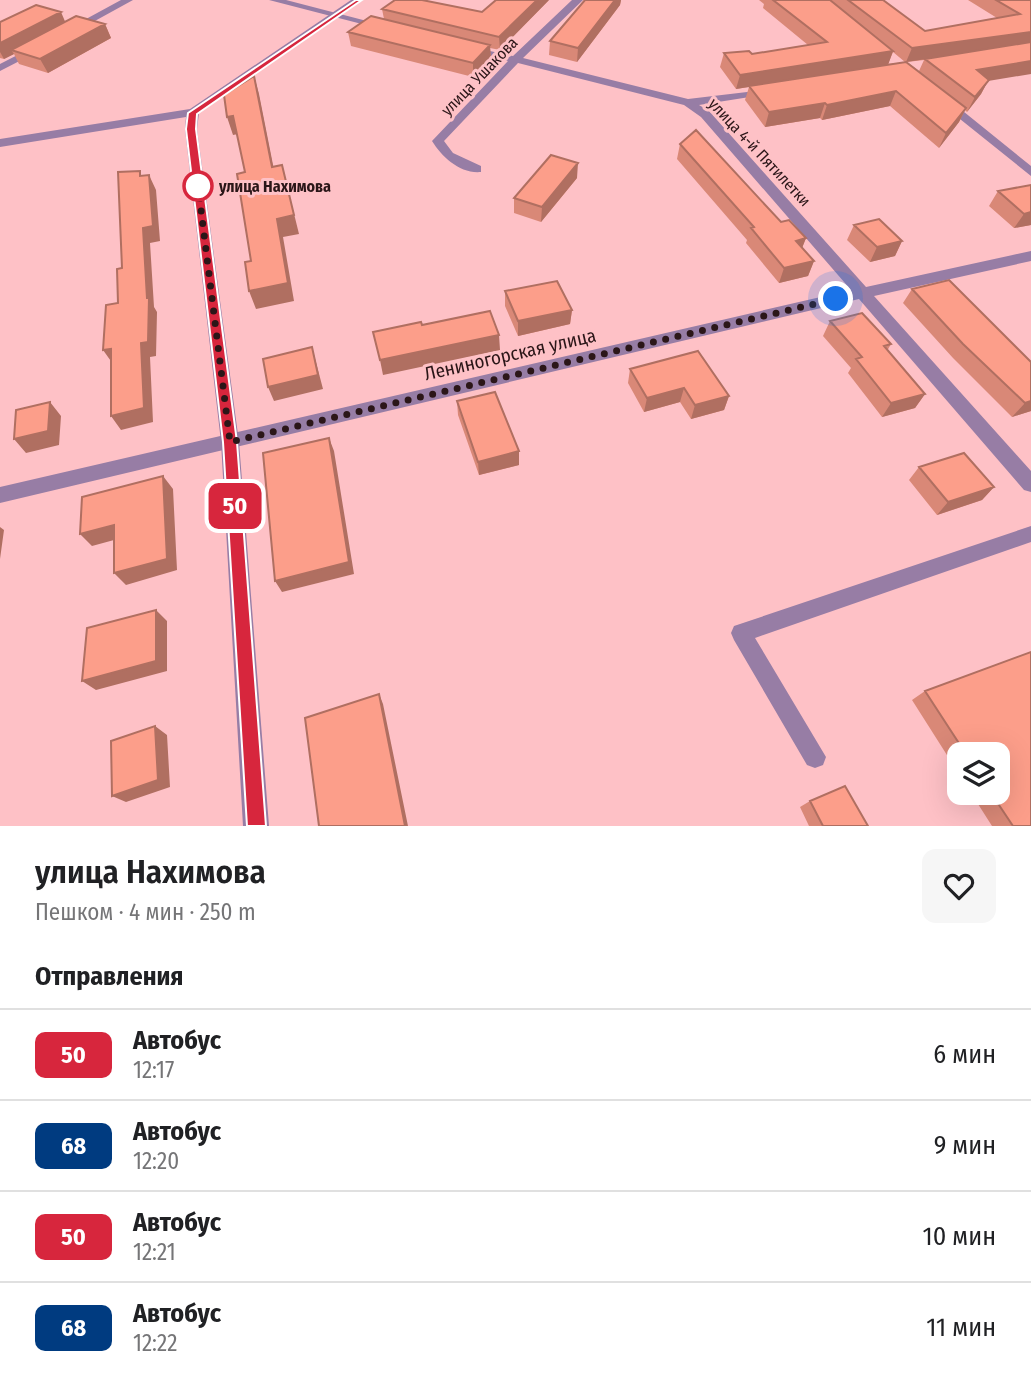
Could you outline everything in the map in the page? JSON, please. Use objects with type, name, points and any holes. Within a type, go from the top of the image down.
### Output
[{"type":"street","points":[[58,37],[128,0]]},
{"type":"street","points":[[274,0],[400,30]]},
{"type":"street","points":[[0,143],[193,113],[358,0]]},
{"type":"street","name":"улица Ушакова","points":[[476,169],[448,156],[438,141],[516,59],[578,0]]},
{"type":"street","points":[[0,68],[47,43]]},
{"type":"street","name":"улица 4-й Пятилетки","points":[[452,43],[688,103],[705,114],[1031,484]]},
{"type":"street","points":[[688,103],[783,88]]},
{"type":"street","points":[[937,95],[1031,172]]},
{"type":"street","points":[[193,113],[191,129],[230,442],[257,826]]},
{"type":"street","name":"Лениногорская улица","points":[[0,495],[862,293],[1031,256]]},
{"type":"lane","points":[[815,757],[741,633],[1031,534]]},
{"type":"building","points":[[395,0],[422,0],[482,12],[496,0],[537,0],[499,37],[382,9]]},
{"type":"building","points":[[585,0],[615,0],[578,48],[550,41]]},
{"type":"building","points":[[773,0],[830,0],[893,51],[740,75],[724,53],[749,51],[752,54],[827,42]]},
{"type":"building","points":[[848,0],[883,0],[925,31],[1020,14],[996,0],[1031,0],[1031,32],[912,48]]},
{"type":"building","points":[[36,5],[61,12],[0,43],[0,22]]},
{"type":"building","points":[[76,16],[105,24],[40,59],[11,50]]},
{"type":"building","points":[[371,16],[490,45],[473,63],[348,32]]},
{"type":"building","points":[[1031,42],[1031,61],[977,70],[989,80],[975,97],[925,59]]},
{"type":"building","points":[[906,62],[966,108],[946,133],[896,91],[827,105],[825,103],[769,112],[749,86]]},
{"type":"building","points":[[254,76],[272,167],[282,165],[294,215],[277,219],[288,283],[249,291],[245,262],[251,261],[237,174],[245,172],[233,116],[227,117],[224,95]]},
{"type":"building","points":[[696,130],[781,222],[789,220],[806,238],[796,241],[814,261],[784,268],[751,228],[754,227],[680,144]]},
{"type":"building","points":[[551,155],[578,163],[542,207],[514,198]]},
{"type":"building","points":[[140,171],[140,176],[149,175],[153,226],[143,228],[149,298],[148,342],[141,343],[144,408],[111,416],[111,349],[103,350],[106,305],[118,303],[117,269],[122,268],[118,172]]},
{"type":"building","points":[[1031,185],[1031,212],[1024,214],[998,191]]},
{"type":"building","points":[[879,219],[902,241],[877,247],[854,225]]},
{"type":"building","points":[[949,280],[1031,362],[1031,401],[1025,403],[963,344],[912,289]]},
{"type":"building","points":[[557,281],[572,310],[518,321],[505,291]]},
{"type":"building","points":[[490,311],[499,335],[380,360],[373,332]]},
{"type":"building","points":[[862,313],[891,344],[884,346],[925,394],[891,403],[856,359],[862,357],[830,321]]},
{"type":"building","points":[[312,347],[318,375],[268,387],[263,359]]},
{"type":"building","points":[[698,351],[729,396],[695,405],[684,388],[647,398],[630,369]]},
{"type":"building","points":[[495,392],[519,451],[478,462],[457,401]]},
{"type":"building","points":[[50,402],[48,431],[14,439],[16,410]]},
{"type":"building","points":[[329,438],[349,562],[275,581],[263,453]]},
{"type":"building","points":[[964,453],[994,487],[948,502],[919,467]]},
{"type":"building","points":[[163,476],[167,559],[114,573],[114,525],[80,534],[82,497]]},
{"type":"building","points":[[156,610],[156,661],[82,681],[87,628]]},
{"type":"building","points":[[1031,652],[1031,826],[1013,826],[999,805],[1010,805],[1010,742],[958,742],[925,691]]},
{"type":"building","points":[[379,694],[405,826],[319,826],[305,718]]},
{"type":"building","points":[[155,726],[158,780],[112,796],[111,741]]},
{"type":"building","points":[[845,786],[868,826],[823,826],[810,801]]},
{"type":"bus line","name":"50","points":[[257,826],[230,442],[191,129],[193,113],[358,0]]},
{"type":"place","name":"улица Нахимова","points":[[198,186]]},
{"type":"route","points":[[198,186],[230,442],[836,299]]}]
